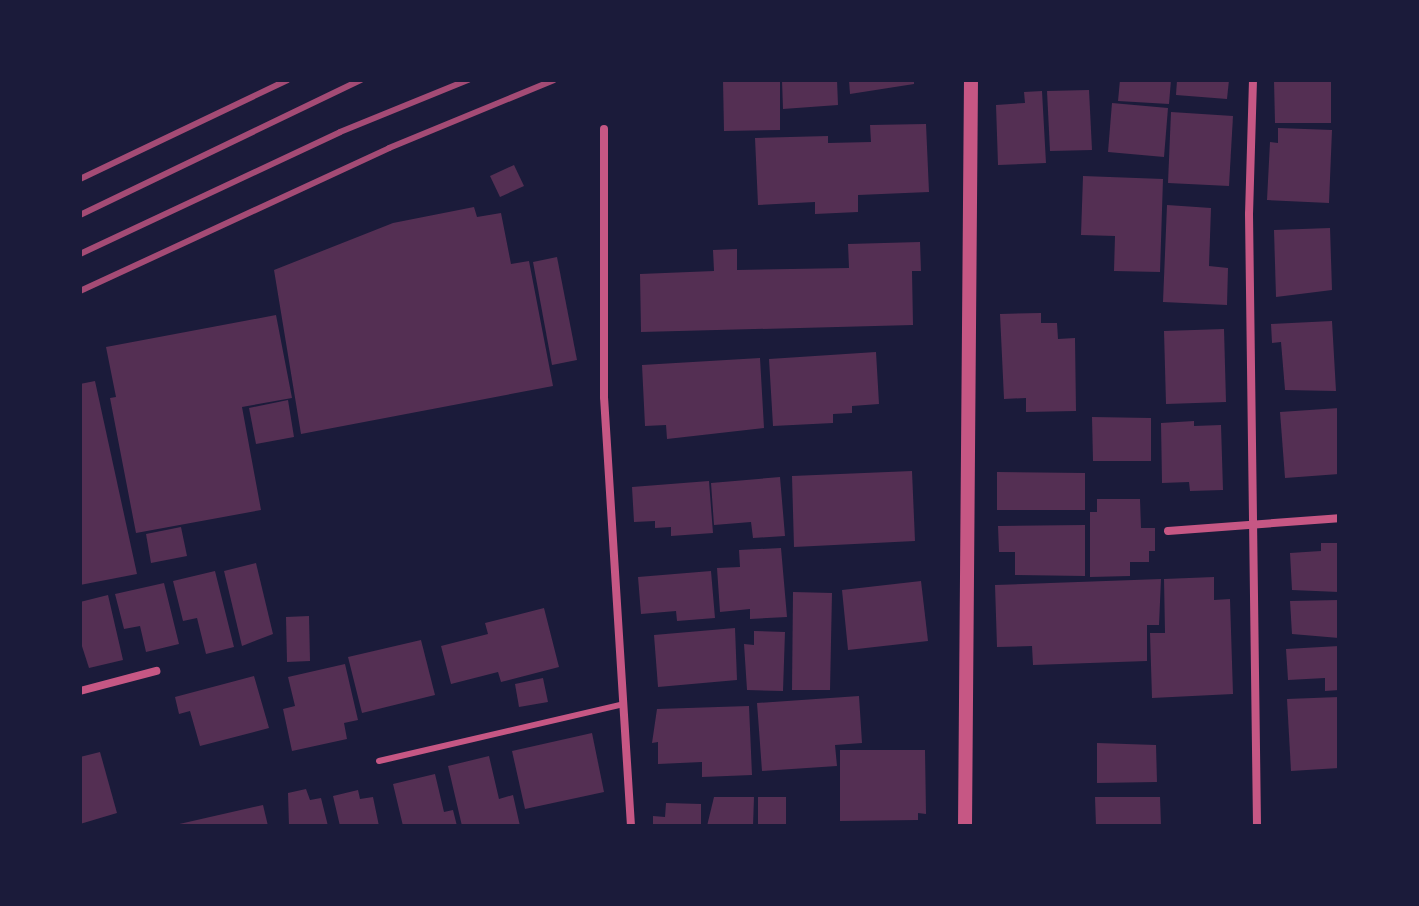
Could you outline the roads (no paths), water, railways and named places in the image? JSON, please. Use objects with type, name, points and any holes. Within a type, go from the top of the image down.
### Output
[{"type":"street","points":[[965,826],[971,80]]},
{"type":"street","points":[[1253,80],[1252,524],[1257,826]]},
{"type":"street","points":[[604,129],[604,397],[631,826]]},
{"type":"street","points":[[1168,531],[1339,518]]},
{"type":"street","points":[[80,691],[156,671]]},
{"type":"lane","points":[[379,761],[623,704]]},
{"type":"railway","points":[[80,179],[288,80]]},
{"type":"railway","points":[[80,215],[361,80]]},
{"type":"railway","points":[[80,254],[340,132],[468,80]]},
{"type":"railway","points":[[80,291],[389,148],[554,80]]}]
